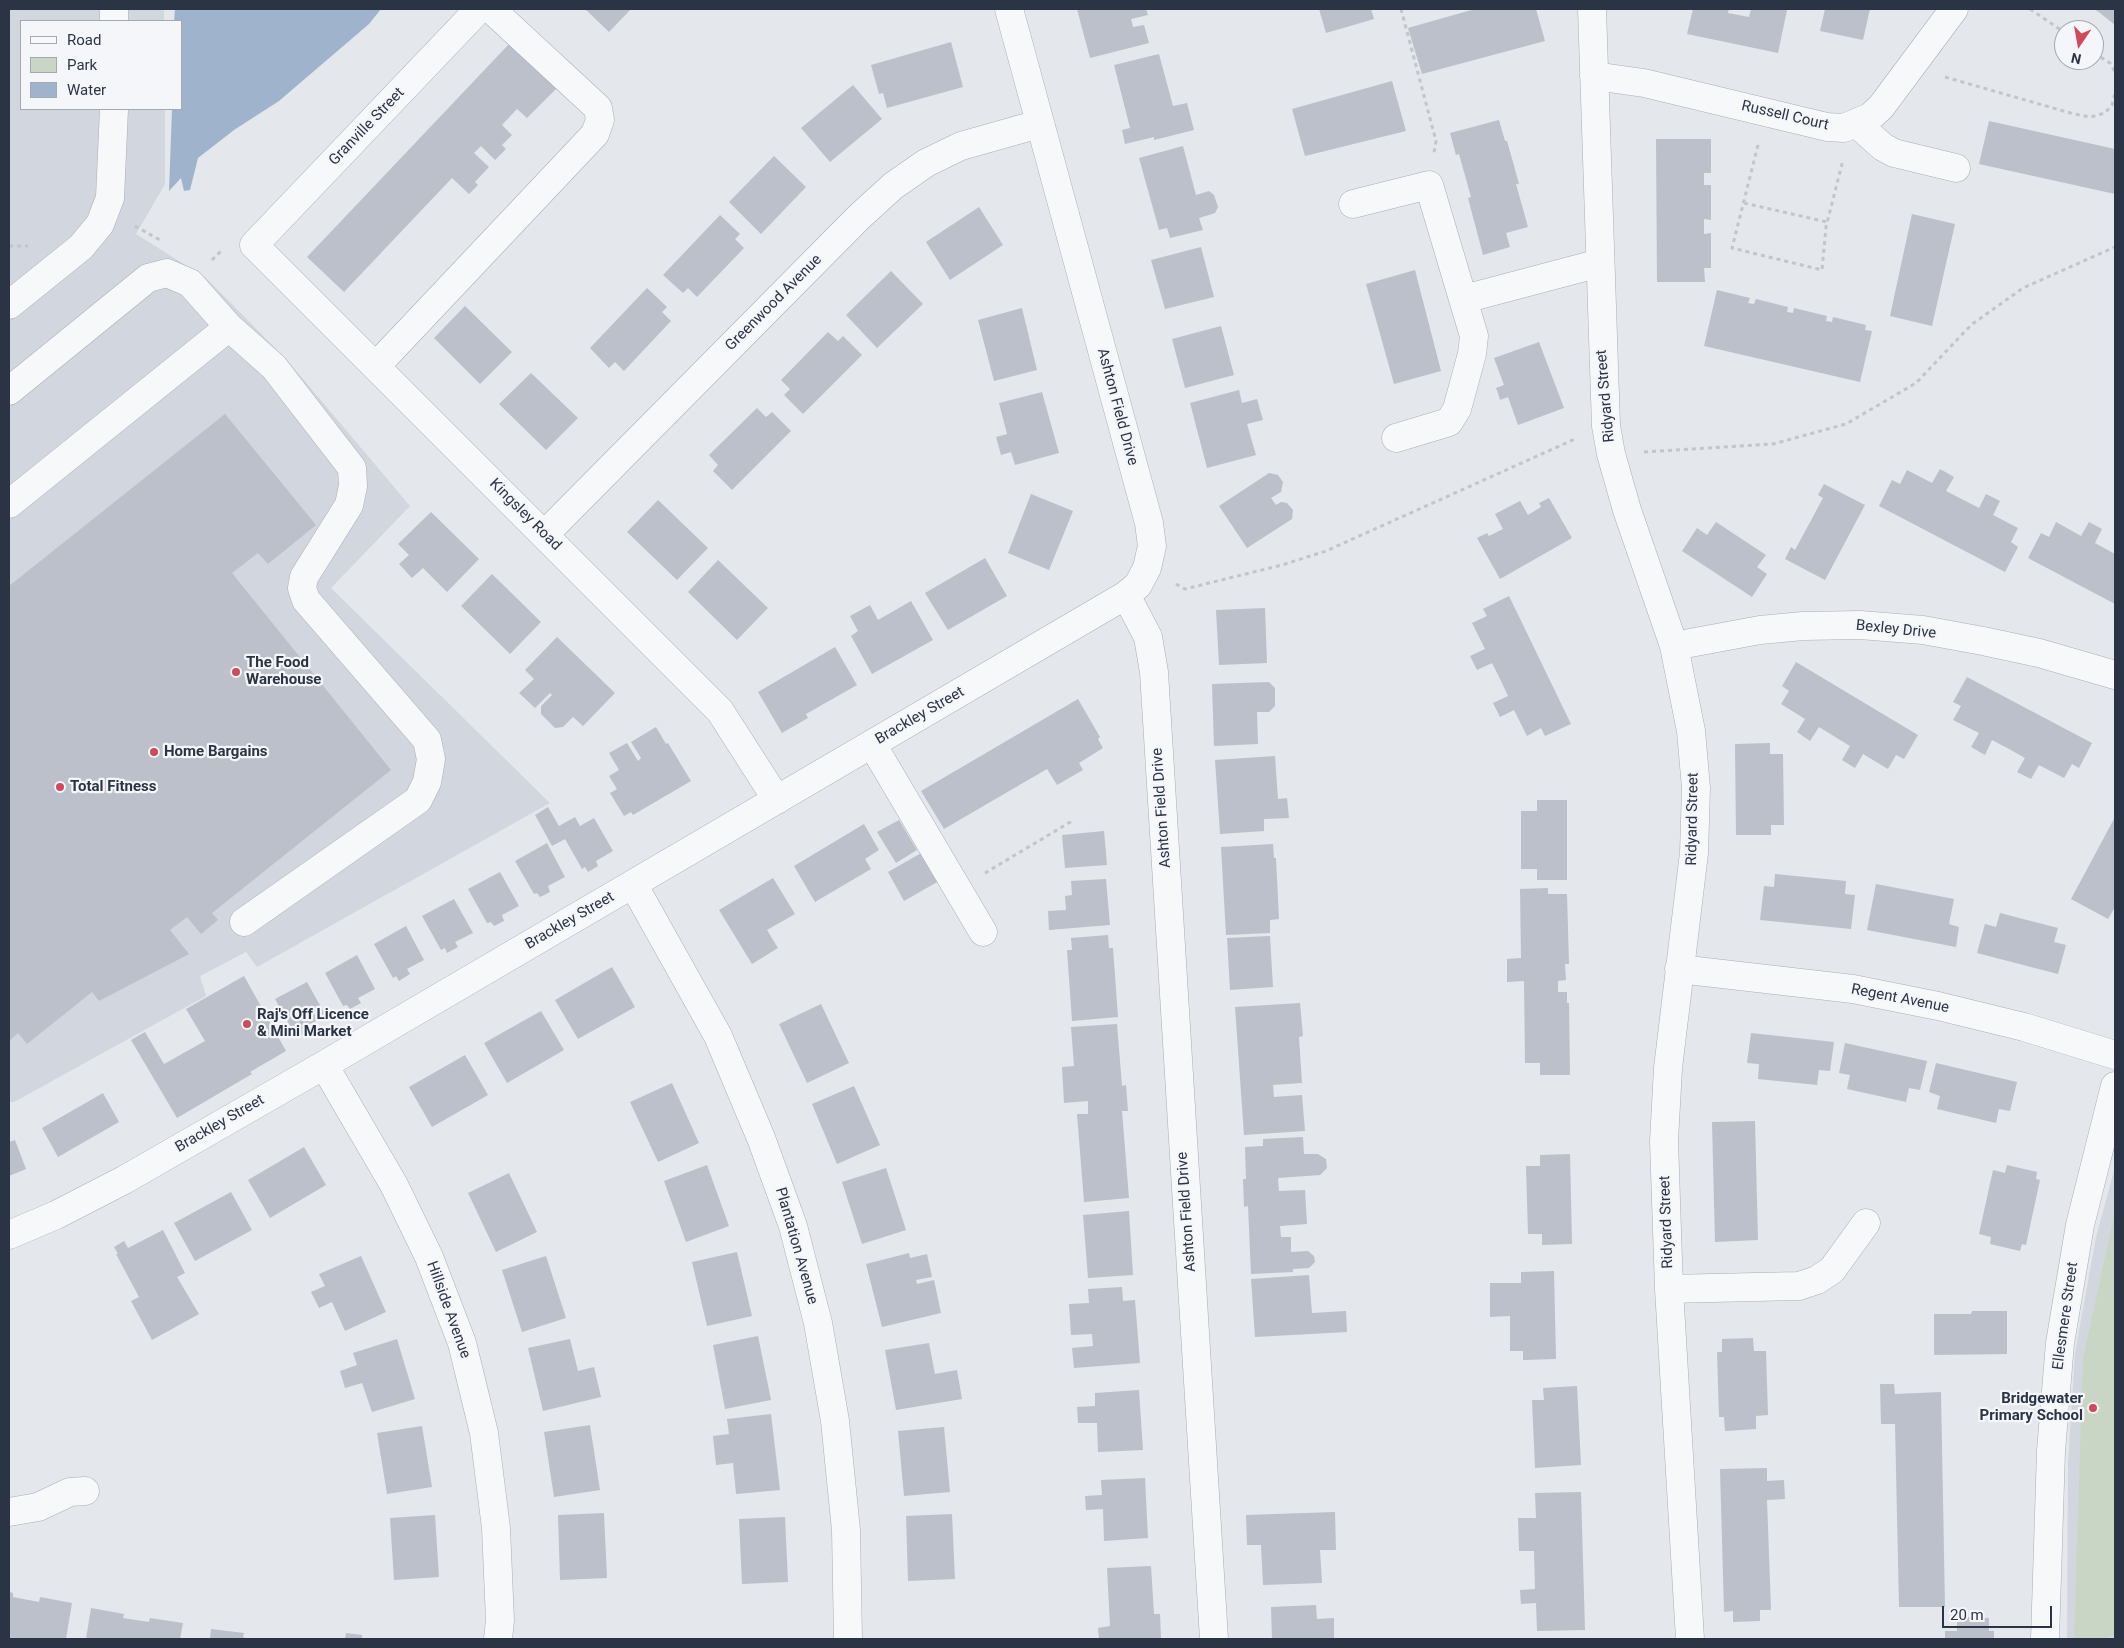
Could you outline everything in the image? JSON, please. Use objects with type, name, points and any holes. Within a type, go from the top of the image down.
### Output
[{"type":"street","name":"Granville Street","points":[[254,245],[479,9]]},
{"type":"street","points":[[376,366],[595,134],[600,120],[598,108],[491,9]]},
{"type":"street","name":"Ashton Field Drive","points":[[1009,9],[1149,523],[1152,546],[1147,568],[1138,585],[1126,595],[1148,637],[1154,672],[1214,1639]]},
{"type":"street","name":"Ridyard Street","points":[[1592,9],[1606,426],[1611,454],[1628,510],[1674,646],[1690,731],[1696,788],[1694,853],[1668,1068],[1664,1141],[1669,1289],[1690,1639]]},
{"type":"street","name":"Russell Court","points":[[1594,76],[1644,83],[1827,128],[1844,128],[1870,117],[1881,107],[1954,9]]},
{"type":"street","points":[[9,305],[81,247],[100,224],[110,198],[114,110]]},
{"type":"street","name":"Greenwood Avenue","points":[[544,535],[852,224],[893,186],[926,163],[961,146],[1039,124]]},
{"type":"street","points":[[1854,125],[1883,148],[1894,153],[1956,168]]},
{"type":"street","points":[[1353,204],[1429,185],[1474,336],[1472,354],[1457,409],[1449,422],[1396,438]]},
{"type":"street","name":"Kingsley Road","points":[[254,245],[720,711],[777,800]]},
{"type":"street","points":[[1464,299],[1600,263]]},
{"type":"street","points":[[9,391],[148,278],[167,273],[190,283],[229,327],[274,367],[352,468],[353,486],[348,505],[304,577],[302,588],[306,600],[427,740],[431,759],[427,782],[418,800],[244,922]]},
{"type":"street","points":[[9,504],[229,327]]},
{"type":"street","name":"Brackley Street","points":[[9,1235],[56,1215],[124,1180],[324,1065],[1126,595]]},
{"type":"street","name":"Bexley Drive","points":[[1674,646],[1760,630],[1803,626],[1860,625],[1923,630],[1983,641],[2039,653],[2115,675]]},
{"type":"street","points":[[872,744],[983,932]]},
{"type":"street","name":"Plantation Avenue","points":[[633,884],[718,1036],[762,1138],[793,1226],[818,1323],[835,1420],[846,1530],[848,1639]]},
{"type":"street","name":"Regent Avenue","points":[[1679,970],[1789,980],[1881,994],[2024,1027],[2115,1055]]},
{"type":"street","name":"Hillside Avenue","points":[[324,1065],[394,1185],[429,1257],[462,1342],[484,1433],[496,1528],[500,1620],[498,1639]]},
{"type":"street","name":"Ellesmere Street","points":[[2046,1639],[2051,1451],[2060,1343],[2080,1225],[2115,1086]]},
{"type":"street","points":[[1669,1289],[1799,1286],[1817,1280],[1832,1270],[1866,1223]]},
{"type":"street","points":[[9,1512],[38,1507],[70,1492],[85,1492]]},
{"type":"path","points":[[1401,9],[1436,141],[1429,185]]},
{"type":"path","points":[[2030,9],[2054,25]]},
{"type":"path","points":[[2104,59],[2110,63],[2115,72]]},
{"type":"path","points":[[1916,61],[1943,77],[2074,114],[2091,117],[2105,113],[2112,104],[2115,93]]},
{"type":"path","points":[[1766,113],[1732,248],[1822,270],[1827,222],[1854,125]]},
{"type":"path","points":[[1744,203],[1827,222]]},
{"type":"path","points":[[1611,454],[1773,444],[1846,424],[1916,383],[1971,325],[2023,288],[2115,247]]},
{"type":"path","points":[[1147,568],[1185,588],[1282,565],[1326,551],[1606,426]]},
{"type":"path","points":[[958,888],[1072,821]]},
{"type":"shaded area","points":[[9,9],[164,9],[164,20],[20,20],[20,110],[165,110],[165,184],[136,234],[206,278],[287,360],[410,506],[331,588],[550,803],[257,967],[246,952],[200,976],[206,996],[14,1102],[9,1102]]},
{"type":"shaded area","name":"Bridgewater Primary School","points":[[2115,1167],[2115,1639],[2067,1639],[2068,1464],[2075,1353],[2096,1237]]},
{"type":"green space","name":"Bridgewater Primary School","points":[[2115,1212],[2115,1635],[2102,1639],[2074,1639],[2083,1359]]},
{"type":"water","points":[[175,9],[381,9],[369,24],[279,101],[234,130],[198,158],[190,190],[184,191],[181,178],[169,191],[172,110],[182,110],[182,20],[174,20]]},
{"type":"building","points":[[585,9],[631,9],[609,32]]},
{"type":"building","points":[[1077,9],[1146,9],[1148,15],[1131,19],[1133,27],[1144,25],[1149,43],[1090,58]]},
{"type":"building","points":[[1319,9],[1371,9],[1374,19],[1326,33]]},
{"type":"building","points":[[1475,9],[1536,9],[1545,41],[1422,74],[1408,28]]},
{"type":"building","points":[[1693,9],[1729,9],[1728,13],[1749,17],[1751,9],[1787,10],[1778,53],[1687,34]]},
{"type":"building","points":[[1825,9],[1870,9],[1863,40],[1820,31]]},
{"type":"building","points":[[2094,9],[2115,9],[2115,25],[2100,13]]},
{"type":"building","points":[[951,42],[963,87],[887,108],[883,93],[879,94],[871,65]]},
{"type":"building","points":[[510,43],[557,88],[527,118],[517,109],[502,125],[512,135],[502,145],[506,149],[495,160],[481,146],[474,153],[489,167],[475,182],[478,185],[469,194],[452,178],[344,292],[307,257]]},
{"type":"building","points":[[1159,54],[1173,106],[1187,103],[1194,130],[1154,140],[1154,137],[1125,144],[1122,130],[1130,128],[1114,65]]},
{"type":"building","points":[[1392,81],[1406,131],[1305,156],[1292,109]]},
{"type":"building","points":[[853,85],[882,119],[830,162],[801,128]]},
{"type":"building","points":[[1499,120],[1519,184],[1516,184],[1528,227],[1506,233],[1510,247],[1483,255],[1468,198],[1471,197],[1459,154],[1456,155],[1450,133]]},
{"type":"building","points":[[1989,121],[2115,149],[2115,194],[1979,164]]},
{"type":"building","points":[[1656,139],[1711,139],[1711,173],[1704,173],[1704,185],[1711,185],[1711,220],[1704,219],[1704,234],[1711,233],[1711,268],[1704,268],[1705,282],[1657,282]]},
{"type":"building","points":[[1183,146],[1196,195],[1209,191],[1214,195],[1218,207],[1215,213],[1199,218],[1203,230],[1170,238],[1167,228],[1159,230],[1139,158]]},
{"type":"building","points":[[774,156],[806,187],[761,234],[729,202]]},
{"type":"building","points":[[979,207],[1003,245],[950,280],[926,242]]},
{"type":"building","points":[[1912,214],[1955,224],[1932,326],[1890,316]]},
{"type":"building","points":[[720,215],[740,234],[735,239],[744,248],[697,297],[688,288],[683,293],[663,275]]},
{"type":"building","points":[[1201,247],[1214,297],[1165,309],[1151,260]]},
{"type":"building","points":[[1415,270],[1441,371],[1394,384],[1366,284]]},
{"type":"building","points":[[891,271],[923,304],[877,348],[846,315]]},
{"type":"building","points":[[647,288],[667,307],[662,312],[671,321],[624,371],[615,362],[609,368],[590,348]]},
{"type":"building","points":[[1717,290],[1750,298],[1748,303],[1754,304],[1756,299],[1788,307],[1787,312],[1793,313],[1794,308],[1827,316],[1826,321],[1832,322],[1833,317],[1866,325],[1865,330],[1872,331],[1860,382],[1704,346]]},
{"type":"building","points":[[465,306],[512,352],[480,384],[434,338]]},
{"type":"building","points":[[1022,308],[1037,370],[994,381],[978,320]]},
{"type":"building","points":[[1221,326],[1234,375],[1185,388],[1172,339]]},
{"type":"building","points":[[828,332],[838,341],[843,336],[862,355],[803,414],[784,395],[790,389],[781,380]]},
{"type":"building","points":[[1539,342],[1564,408],[1518,425],[1508,397],[1500,400],[1496,388],[1504,385],[1494,358]]},
{"type":"building","points":[[531,373],[578,418],[546,450],[499,404]]},
{"type":"building","points":[[1239,390],[1242,403],[1257,399],[1263,420],[1247,424],[1256,455],[1207,468],[1190,403]]},
{"type":"building","points":[[1042,392],[1059,453],[1015,465],[1011,452],[1001,455],[996,437],[1007,434],[999,403]]},
{"type":"building","points":[[757,408],[766,417],[772,412],[791,431],[732,490],[713,471],[718,465],[709,455]]},
{"type":"building","points":[[225,414],[316,525],[268,564],[258,553],[232,573],[391,770],[212,913],[218,920],[201,934],[187,917],[170,930],[189,954],[99,1001],[92,992],[27,1044],[18,1033],[9,1041],[9,586]]},
{"type":"building","points":[[1940,469],[1954,477],[1946,491],[1979,508],[1986,494],[2000,501],[1993,515],[2018,528],[2011,542],[2018,547],[2005,572],[1879,506],[1892,480],[1900,484],[1907,470],[1932,483]]},
{"type":"building","points":[[1269,473],[1278,475],[1283,482],[1281,492],[1271,498],[1276,505],[1281,502],[1287,503],[1293,510],[1292,519],[1247,548],[1219,506]]},
{"type":"building","points":[[1824,484],[1865,505],[1825,580],[1785,559],[1791,547],[1795,550],[1823,498],[1818,495]]},
{"type":"building","points":[[1031,494],[1073,511],[1049,570],[1008,553]]},
{"type":"building","points":[[1549,498],[1572,538],[1500,579],[1477,538],[1487,533],[1489,536],[1503,529],[1495,514],[1520,501],[1528,515],[1541,507],[1539,503]]},
{"type":"building","points":[[658,500],[708,548],[677,580],[627,532]]},
{"type":"building","points":[[431,512],[479,559],[447,592],[423,568],[412,578],[399,564],[409,555],[398,544]]},
{"type":"building","points":[[1716,522],[1766,555],[1757,567],[1767,574],[1752,597],[1682,551],[1697,528],[1707,535]]},
{"type":"building","points":[[2056,522],[2081,536],[2089,522],[2102,529],[2095,543],[2115,554],[2115,604],[2028,558],[2041,533],[2049,537]]},
{"type":"building","points":[[985,558],[1007,596],[948,630],[925,593]]},
{"type":"building","points":[[718,560],[768,608],[737,640],[688,592]]},
{"type":"building","points":[[492,574],[541,622],[510,654],[461,606]]},
{"type":"building","points":[[1509,596],[1571,724],[1545,736],[1541,728],[1527,736],[1514,710],[1500,717],[1493,703],[1508,696],[1500,679],[1492,663],[1477,670],[1470,656],[1485,649],[1472,623],[1487,616],[1483,609]]},
{"type":"building","points":[[911,601],[933,640],[872,674],[851,636],[858,631],[850,616],[870,605],[878,620]]},
{"type":"building","points":[[1265,608],[1267,663],[1219,665],[1216,610]]},
{"type":"building","points":[[557,637],[615,693],[583,726],[573,717],[563,727],[555,728],[541,714],[541,706],[552,695],[550,693],[535,708],[519,693],[534,679],[525,670]]},
{"type":"building","points":[[835,647],[857,685],[806,714],[808,718],[782,733],[758,692]]},
{"type":"building","points":[[1796,662],[1918,735],[1904,759],[1896,755],[1888,769],[1863,754],[1855,768],[1842,760],[1850,746],[1819,727],[1810,741],[1797,732],[1805,719],[1781,704],[1789,691],[1782,686]]},
{"type":"building","points":[[1967,677],[2092,743],[2079,768],[2072,764],[2064,778],[2039,765],[2031,779],[2017,772],[2025,758],[2009,749],[1992,740],[1985,755],[1971,747],[1979,733],[1953,720],[1961,706],[1953,702]]},
{"type":"building","points":[[1269,682],[1275,688],[1275,706],[1269,712],[1257,712],[1258,744],[1214,746],[1212,684]]},
{"type":"building","points":[[1078,699],[1100,737],[1098,739],[1103,748],[1079,763],[1083,770],[1057,785],[1047,769],[944,829],[921,791]]},
{"type":"building","points":[[656,727],[691,781],[633,815],[631,812],[624,816],[610,793],[617,789],[609,776],[619,770],[609,753],[627,743],[638,761],[641,758],[631,742]]},
{"type":"building","points":[[1770,743],[1770,754],[1783,754],[1784,825],[1771,825],[1771,835],[1736,835],[1735,744]]},
{"type":"building","points":[[1275,756],[1278,799],[1287,798],[1289,818],[1264,819],[1264,831],[1220,834],[1215,760]]},
{"type":"building","points":[[1537,800],[1567,800],[1567,880],[1537,880],[1537,869],[1521,869],[1521,811],[1537,811]]},
{"type":"building","points":[[548,807],[559,826],[575,817],[580,826],[594,818],[613,851],[596,861],[598,866],[588,872],[585,867],[582,869],[565,839],[552,846],[535,815]]},
{"type":"building","points":[[2115,817],[2115,907],[2108,919],[2071,899]]},
{"type":"building","points":[[899,820],[917,850],[896,863],[877,832]]},
{"type":"building","points":[[864,824],[879,850],[865,859],[871,869],[815,902],[794,866]]},
{"type":"building","points":[[1104,831],[1107,865],[1065,868],[1062,835]]},
{"type":"building","points":[[547,843],[565,877],[548,886],[550,892],[540,897],[537,893],[534,894],[515,861]]},
{"type":"building","points":[[1273,844],[1274,858],[1276,858],[1279,919],[1270,920],[1270,933],[1226,935],[1221,847]]},
{"type":"building","points":[[923,852],[939,881],[904,901],[888,872]]},
{"type":"building","points":[[500,872],[519,906],[502,915],[504,921],[494,926],[491,922],[487,923],[468,889]]},
{"type":"building","points":[[1775,874],[1846,881],[1845,894],[1855,895],[1851,929],[1760,920],[1764,886],[1774,887]]},
{"type":"building","points":[[773,878],[795,914],[767,930],[778,948],[752,964],[719,910]]},
{"type":"building","points":[[1106,879],[1110,925],[1049,930],[1048,911],[1066,910],[1065,896],[1072,895],[1071,881]]},
{"type":"building","points":[[1876,884],[1954,899],[1949,924],[1959,927],[1956,947],[1867,930]]},
{"type":"building","points":[[1548,888],[1548,894],[1567,894],[1569,964],[1565,964],[1566,980],[1558,981],[1558,992],[1567,992],[1567,1003],[1569,1003],[1570,1075],[1540,1075],[1540,1063],[1525,1063],[1524,981],[1507,982],[1507,959],[1521,958],[1520,889]]},
{"type":"building","points":[[454,899],[473,933],[455,942],[458,947],[447,953],[445,948],[441,950],[422,916]]},
{"type":"building","points":[[2000,913],[2058,928],[2054,942],[2066,945],[2058,974],[1977,953],[1985,924],[1996,927]]},
{"type":"building","points":[[406,926],[424,960],[407,969],[410,974],[399,981],[396,976],[393,978],[374,944]]},
{"type":"building","points":[[1108,935],[1109,948],[1113,948],[1118,1017],[1072,1021],[1067,950],[1072,950],[1071,938]]},
{"type":"building","points":[[1270,936],[1273,987],[1230,990],[1227,938]]},
{"type":"building","points":[[357,955],[375,989],[358,998],[361,1003],[350,1009],[347,1005],[343,1006],[325,973]]},
{"type":"building","points":[[612,967],[635,1007],[578,1039],[555,1000]]},
{"type":"building","points":[[244,976],[286,1051],[250,1072],[252,1074],[177,1118],[131,1040],[145,1032],[164,1064],[205,1041],[186,1009]]},
{"type":"building","points":[[307,982],[326,1016],[308,1025],[311,1030],[300,1036],[298,1032],[294,1033],[275,999]]},
{"type":"building","points":[[1300,1003],[1303,1036],[1299,1037],[1302,1083],[1273,1085],[1274,1097],[1302,1095],[1305,1131],[1244,1135],[1235,1007]]},
{"type":"building","points":[[821,1004],[849,1063],[807,1083],[779,1024]]},
{"type":"building","points":[[541,1011],[564,1050],[507,1083],[484,1043]]},
{"type":"building","points":[[1117,1024],[1122,1086],[1126,1085],[1128,1111],[1122,1111],[1129,1198],[1084,1202],[1077,1114],[1088,1114],[1088,1101],[1064,1103],[1062,1067],[1074,1066],[1071,1027]]},
{"type":"building","points":[[1751,1033],[1834,1042],[1830,1071],[1819,1070],[1817,1085],[1758,1079],[1759,1064],[1747,1063]]},
{"type":"building","points":[[1845,1043],[1927,1061],[1920,1090],[1909,1088],[1906,1102],[1847,1089],[1850,1075],[1839,1073]]},
{"type":"building","points":[[465,1055],[488,1095],[432,1127],[409,1087]]},
{"type":"building","points":[[1936,1063],[2017,1082],[2010,1111],[1999,1109],[1996,1123],[1937,1109],[1940,1096],[1929,1092]]},
{"type":"building","points":[[672,1083],[699,1143],[658,1162],[630,1102]]},
{"type":"building","points":[[854,1086],[880,1145],[837,1164],[812,1104]]},
{"type":"building","points":[[103,1093],[119,1122],[58,1157],[42,1128]]},
{"type":"building","points":[[1755,1121],[1758,1240],[1715,1242],[1712,1122]]},
{"type":"building","points":[[1303,1137],[1304,1154],[1318,1154],[1326,1159],[1327,1168],[1320,1175],[1278,1178],[1279,1191],[1305,1190],[1307,1224],[1280,1226],[1281,1237],[1291,1237],[1291,1252],[1308,1251],[1314,1256],[1315,1262],[1309,1268],[1293,1269],[1293,1272],[1251,1274],[1248,1206],[1244,1207],[1243,1179],[1246,1179],[1245,1147],[1263,1146],[1263,1139]]},
{"type":"building","points":[[15,1140],[26,1169],[9,1176],[9,1142]]},
{"type":"building","points":[[304,1147],[326,1185],[270,1218],[248,1180]]},
{"type":"building","points":[[1570,1154],[1572,1244],[1542,1245],[1542,1234],[1528,1234],[1526,1166],[1540,1166],[1540,1155]]},
{"type":"building","points":[[707,1165],[729,1226],[686,1242],[664,1181]]},
{"type":"building","points":[[2007,1165],[2037,1172],[2036,1179],[2040,1180],[2026,1245],[2022,1244],[2020,1251],[1990,1244],[1991,1237],[1979,1234],[1993,1170],[2005,1173]]},
{"type":"building","points":[[886,1168],[906,1230],[862,1244],[842,1182]]},
{"type":"building","points":[[509,1173],[537,1232],[496,1252],[468,1193]]},
{"type":"building","points":[[231,1192],[252,1230],[195,1261],[174,1223]]},
{"type":"building","points":[[1129,1211],[1133,1275],[1088,1278],[1083,1215]]},
{"type":"building","points":[[163,1230],[185,1273],[177,1277],[199,1314],[152,1340],[131,1301],[139,1297],[114,1247],[124,1241],[128,1248]]},
{"type":"building","points":[[737,1252],[752,1316],[707,1326],[692,1262]]},
{"type":"building","points":[[909,1253],[910,1258],[927,1254],[932,1277],[916,1280],[917,1284],[934,1280],[941,1313],[882,1327],[866,1264]]},
{"type":"building","points":[[361,1256],[386,1312],[345,1331],[332,1302],[319,1308],[311,1292],[325,1286],[319,1274]]},
{"type":"building","points":[[546,1256],[566,1318],[522,1332],[502,1270]]},
{"type":"building","points":[[1554,1271],[1556,1359],[1523,1360],[1523,1351],[1510,1351],[1510,1316],[1490,1317],[1490,1283],[1521,1283],[1521,1272]]},
{"type":"building","points":[[1309,1275],[1312,1313],[1346,1311],[1347,1332],[1255,1337],[1251,1279]]},
{"type":"building","points":[[1122,1287],[1123,1301],[1135,1300],[1140,1363],[1074,1368],[1072,1348],[1093,1346],[1092,1334],[1071,1335],[1069,1304],[1089,1303],[1088,1289]]},
{"type":"building","points":[[1972,1311],[2007,1311],[2007,1354],[1934,1355],[1934,1314],[1971,1314]]},
{"type":"building","points":[[758,1336],[771,1400],[725,1409],[713,1345]]},
{"type":"building","points":[[1753,1338],[1754,1351],[1766,1351],[1768,1415],[1756,1416],[1756,1429],[1725,1431],[1724,1417],[1719,1417],[1717,1352],[1722,1352],[1722,1339]]},
{"type":"building","points":[[397,1339],[415,1399],[372,1412],[362,1383],[345,1388],[340,1371],[357,1365],[353,1353]]},
{"type":"building","points":[[570,1339],[578,1371],[594,1367],[601,1397],[543,1411],[528,1348]]},
{"type":"building","points":[[929,1343],[935,1374],[957,1370],[962,1399],[896,1410],[885,1350]]},
{"type":"building","points":[[1880,1384],[1894,1384],[1895,1394],[1941,1392],[1945,1607],[1899,1607],[1895,1424],[1881,1424]]},
{"type":"building","points":[[1577,1386],[1581,1465],[1535,1468],[1532,1400],[1544,1400],[1543,1388]]},
{"type":"building","points":[[1139,1390],[1143,1450],[1098,1452],[1097,1423],[1078,1423],[1077,1407],[1095,1406],[1095,1393]]},
{"type":"building","points":[[771,1414],[780,1490],[736,1494],[733,1463],[716,1465],[713,1436],[729,1434],[727,1419]]},
{"type":"building","points":[[590,1425],[600,1490],[554,1497],[544,1432]]},
{"type":"building","points":[[422,1426],[432,1487],[387,1494],[377,1433]]},
{"type":"building","points":[[944,1427],[950,1492],[904,1496],[898,1431]]},
{"type":"building","points":[[1767,1468],[1767,1481],[1784,1480],[1785,1499],[1767,1500],[1771,1610],[1760,1610],[1760,1621],[1733,1622],[1733,1611],[1724,1612],[1720,1469]]},
{"type":"building","points":[[1145,1478],[1148,1538],[1104,1541],[1103,1509],[1086,1510],[1085,1496],[1102,1495],[1101,1480]]},
{"type":"building","points":[[1581,1492],[1585,1630],[1537,1631],[1536,1603],[1521,1604],[1520,1590],[1535,1589],[1534,1551],[1519,1551],[1518,1518],[1536,1518],[1535,1493]]},
{"type":"building","points":[[1335,1512],[1336,1550],[1320,1550],[1322,1583],[1263,1585],[1261,1545],[1247,1545],[1246,1515]]},
{"type":"building","points":[[604,1513],[607,1578],[560,1580],[558,1515]]},
{"type":"building","points":[[952,1514],[955,1579],[908,1581],[906,1516]]},
{"type":"building","points":[[435,1515],[439,1577],[394,1580],[390,1518]]},
{"type":"building","points":[[785,1517],[788,1582],[742,1584],[739,1519]]},
{"type":"building","points":[[1151,1566],[1154,1614],[1160,1614],[1161,1639],[1099,1639],[1098,1628],[1110,1626],[1107,1568]]},
{"type":"building","points":[[9,1592],[13,1593],[13,1597],[39,1602],[40,1597],[72,1603],[66,1639],[9,1638]]},
{"type":"building","points":[[1316,1605],[1317,1619],[1334,1618],[1334,1639],[1272,1639],[1271,1607]]},
{"type":"building","points":[[91,1608],[124,1614],[123,1618],[149,1622],[150,1618],[183,1623],[180,1639],[86,1639]]},
{"type":"building","points":[[1957,1617],[1989,1618],[1989,1631],[1994,1631],[1994,1639],[1945,1639],[1945,1631],[1957,1631]]},
{"type":"building","points":[[211,1629],[244,1633],[243,1637],[248,1639],[210,1639]]},
{"type":"building","points":[[346,1633],[362,1635],[362,1639],[345,1639]]},
{"type":"place","name":"The Food Warehouse","points":[[236,672]]},
{"type":"place","name":"Home Bargains","points":[[154,752]]},
{"type":"place","name":"Total Fitness","points":[[60,787]]},
{"type":"place","name":"Raj's Off Licence & Mini Market","points":[[247,1024]]},
{"type":"place","name":"Bridgewater Primary School","points":[[2093,1408]]}]
